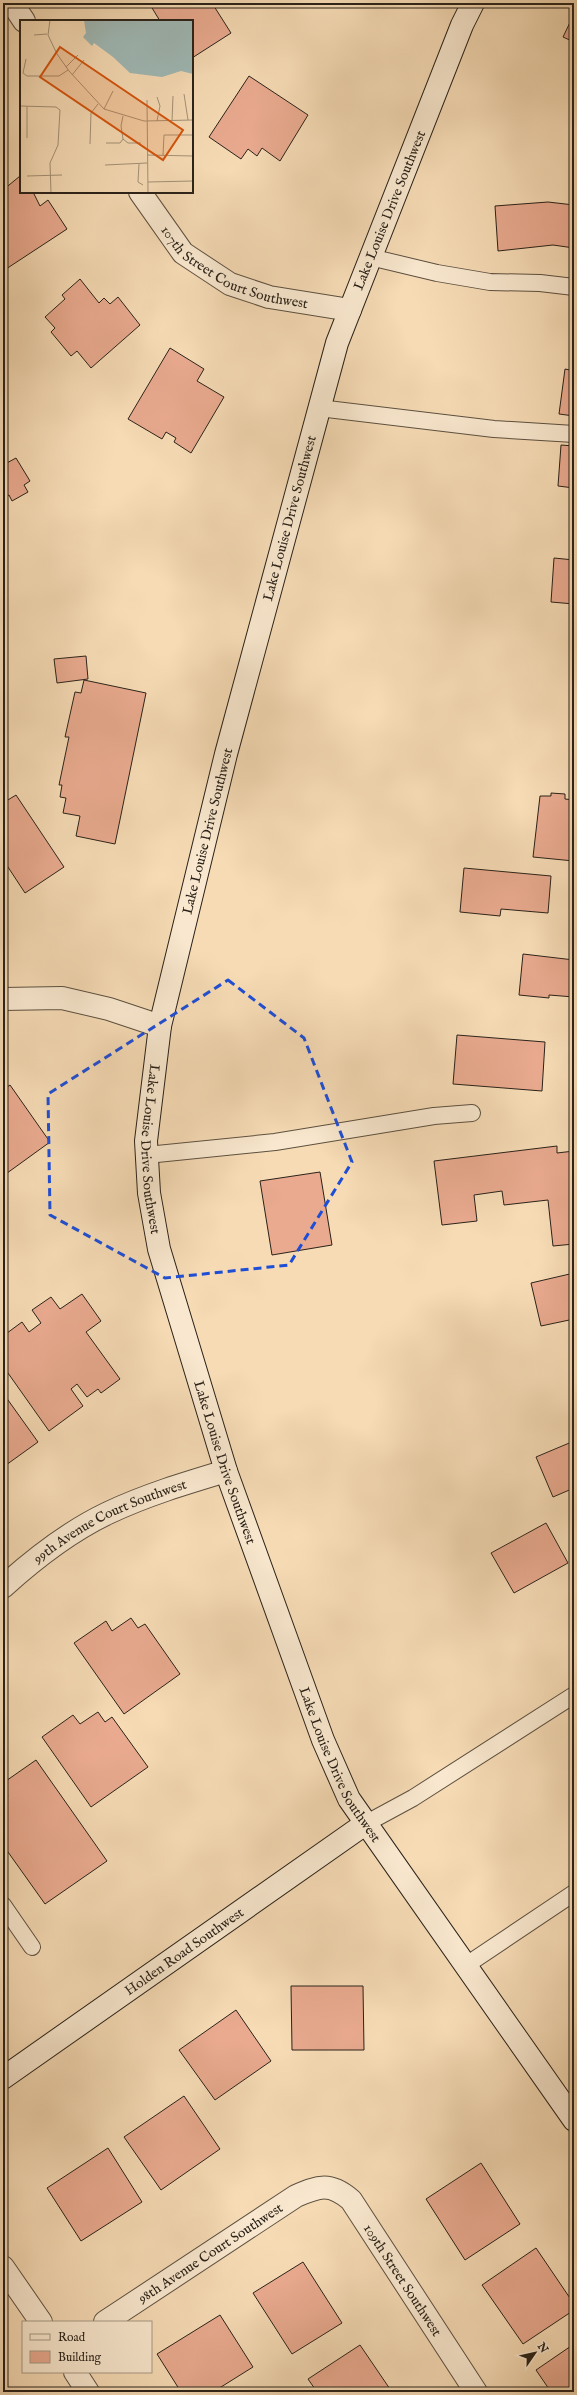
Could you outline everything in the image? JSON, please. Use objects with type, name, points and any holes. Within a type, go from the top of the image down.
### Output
[{"type":"street","points":[[12,3],[23,20]]},
{"type":"street","name":"Lake Louise Drive Southwest","points":[[473,3],[462,25],[337,343],[226,754],[160,1026],[153,1071],[147,1155],[149,1193],[159,1249],[226,1471],[324,1740],[349,1799],[365,1824],[574,2120]]},
{"type":"street","name":"107th Street Court Southwest","points":[[141,193],[183,253],[230,284],[269,297],[350,310]]},
{"type":"street","points":[[3,999],[62,998],[109,1009],[160,1026]]},
{"type":"street","name":"99th Avenue Court Southwest","points":[[3,1587],[44,1553],[107,1513],[164,1490],[226,1471]]},
{"type":"street","name":"Holden Road Southwest","points":[[3,2078],[365,1824]]},
{"type":"street","name":"98th Avenue Court Southwest","points":[[107,2321],[296,2196],[316,2187]]},
{"type":"street","name":"109th Street Southwest","points":[[316,2187],[339,2190],[351,2200],[476,2392]]},
{"type":"street","points":[[3,2267],[40,2321]]},
{"type":"street","points":[[76,2373],[88,2392]]},
{"type":"lane","points":[[370,258],[437,273],[490,282],[540,283],[574,287]]},
{"type":"lane","points":[[319,408],[494,429],[574,434]]},
{"type":"lane","points":[[147,1155],[276,1142],[434,1116],[472,1113]]},
{"type":"lane","points":[[365,1824],[413,1798],[574,1695]]},
{"type":"lane","points":[[465,1966],[574,1893]]},
{"type":"lane","points":[[3,1905],[32,1947]]},
{"type":"highlighted area","points":[[228,980],[304,1038],[352,1162],[289,1265],[165,1278],[50,1215],[48,1094],[115,1050]]},
{"type":"building","points":[[149,3],[212,3],[231,33],[193,57],[193,20],[159,20]]},
{"type":"building","points":[[574,14],[574,42],[563,37]]},
{"type":"building","points":[[249,76],[308,115],[280,161],[262,148],[257,156],[248,149],[241,159],[209,137]]},
{"type":"building","points":[[20,176],[20,193],[34,193],[40,206],[48,200],[67,229],[3,271],[3,190]]},
{"type":"building","points":[[548,202],[574,205],[574,248],[553,245],[498,251],[495,206]]},
{"type":"building","points":[[80,279],[99,303],[104,298],[110,304],[118,297],[140,325],[91,368],[77,351],[71,356],[51,332],[55,328],[45,317],[65,299],[62,295]]},
{"type":"building","points":[[170,348],[204,369],[197,381],[224,397],[191,453],[174,442],[176,438],[166,432],[162,439],[128,419]]},
{"type":"building","points":[[571,359],[574,360],[574,416],[559,414],[565,369],[570,370]]},
{"type":"building","points":[[561,445],[574,446],[574,488],[558,486]]},
{"type":"building","points":[[16,458],[30,481],[24,485],[28,492],[12,501],[9,495],[3,498],[3,465]]},
{"type":"building","points":[[554,558],[574,560],[574,604],[551,602]]},
{"type":"building","points":[[86,656],[88,679],[57,683],[54,659]]},
{"type":"building","points":[[84,680],[146,693],[115,844],[76,836],[80,816],[63,813],[66,798],[60,797],[62,785],[59,785],[69,737],[65,737],[75,692],[81,693]]},
{"type":"building","points":[[551,793],[565,794],[565,799],[574,800],[574,861],[533,857],[540,796],[551,796]]},
{"type":"building","points":[[16,795],[64,867],[25,893],[6,864],[3,865],[3,803]]},
{"type":"building","points":[[464,868],[551,876],[548,913],[501,909],[500,916],[460,912]]},
{"type":"building","points":[[523,954],[574,960],[574,997],[549,995],[549,998],[519,995]]},
{"type":"building","points":[[457,1035],[545,1042],[542,1091],[453,1084]]},
{"type":"building","points":[[10,1085],[50,1142],[3,1176],[3,1090]]},
{"type":"building","points":[[557,1146],[557,1153],[574,1151],[574,1244],[553,1246],[548,1200],[504,1205],[502,1191],[474,1195],[477,1221],[442,1225],[434,1161]]},
{"type":"building","points":[[320,1172],[332,1245],[272,1255],[260,1181]]},
{"type":"building","points":[[574,1273],[574,1319],[541,1326],[531,1283]]},
{"type":"building","points":[[82,1294],[101,1321],[86,1332],[120,1379],[101,1393],[98,1389],[87,1397],[77,1384],[71,1389],[83,1406],[49,1431],[3,1366],[3,1336],[22,1322],[29,1332],[41,1323],[32,1310],[51,1297],[60,1309]]},
{"type":"building","points":[[3,1393],[38,1442],[6,1465],[3,1462]]},
{"type":"building","points":[[574,1441],[574,1488],[553,1497],[536,1457]]},
{"type":"building","points":[[546,1523],[568,1563],[514,1593],[491,1553]]},
{"type":"building","points":[[131,1618],[138,1628],[145,1624],[180,1674],[124,1714],[74,1643],[106,1621],[112,1631]]},
{"type":"building","points":[[98,1712],[105,1722],[112,1717],[148,1767],[91,1807],[42,1737],[73,1715],[80,1724]]},
{"type":"building","points":[[36,1760],[107,1861],[45,1904],[3,1845],[3,1800],[8,1796],[3,1788],[3,1783]]},
{"type":"building","points":[[291,1986],[363,1986],[364,2050],[292,2050]]},
{"type":"building","points":[[236,2010],[271,2061],[215,2100],[179,2050]]},
{"type":"building","points":[[184,2096],[220,2149],[161,2190],[124,2137]]},
{"type":"building","points":[[108,2148],[142,2202],[81,2241],[47,2188]]},
{"type":"building","points":[[481,2163],[520,2224],[465,2260],[426,2199]]},
{"type":"building","points":[[536,2248],[574,2304],[574,2310],[523,2344],[482,2285]]},
{"type":"building","points":[[303,2262],[342,2323],[292,2354],[253,2293]]},
{"type":"building","points":[[220,2315],[253,2367],[213,2392],[181,2392],[157,2354]]},
{"type":"building","points":[[574,2344],[574,2392],[551,2392],[536,2370]]},
{"type":"building","points":[[360,2345],[392,2392],[317,2392],[308,2379]]}]
